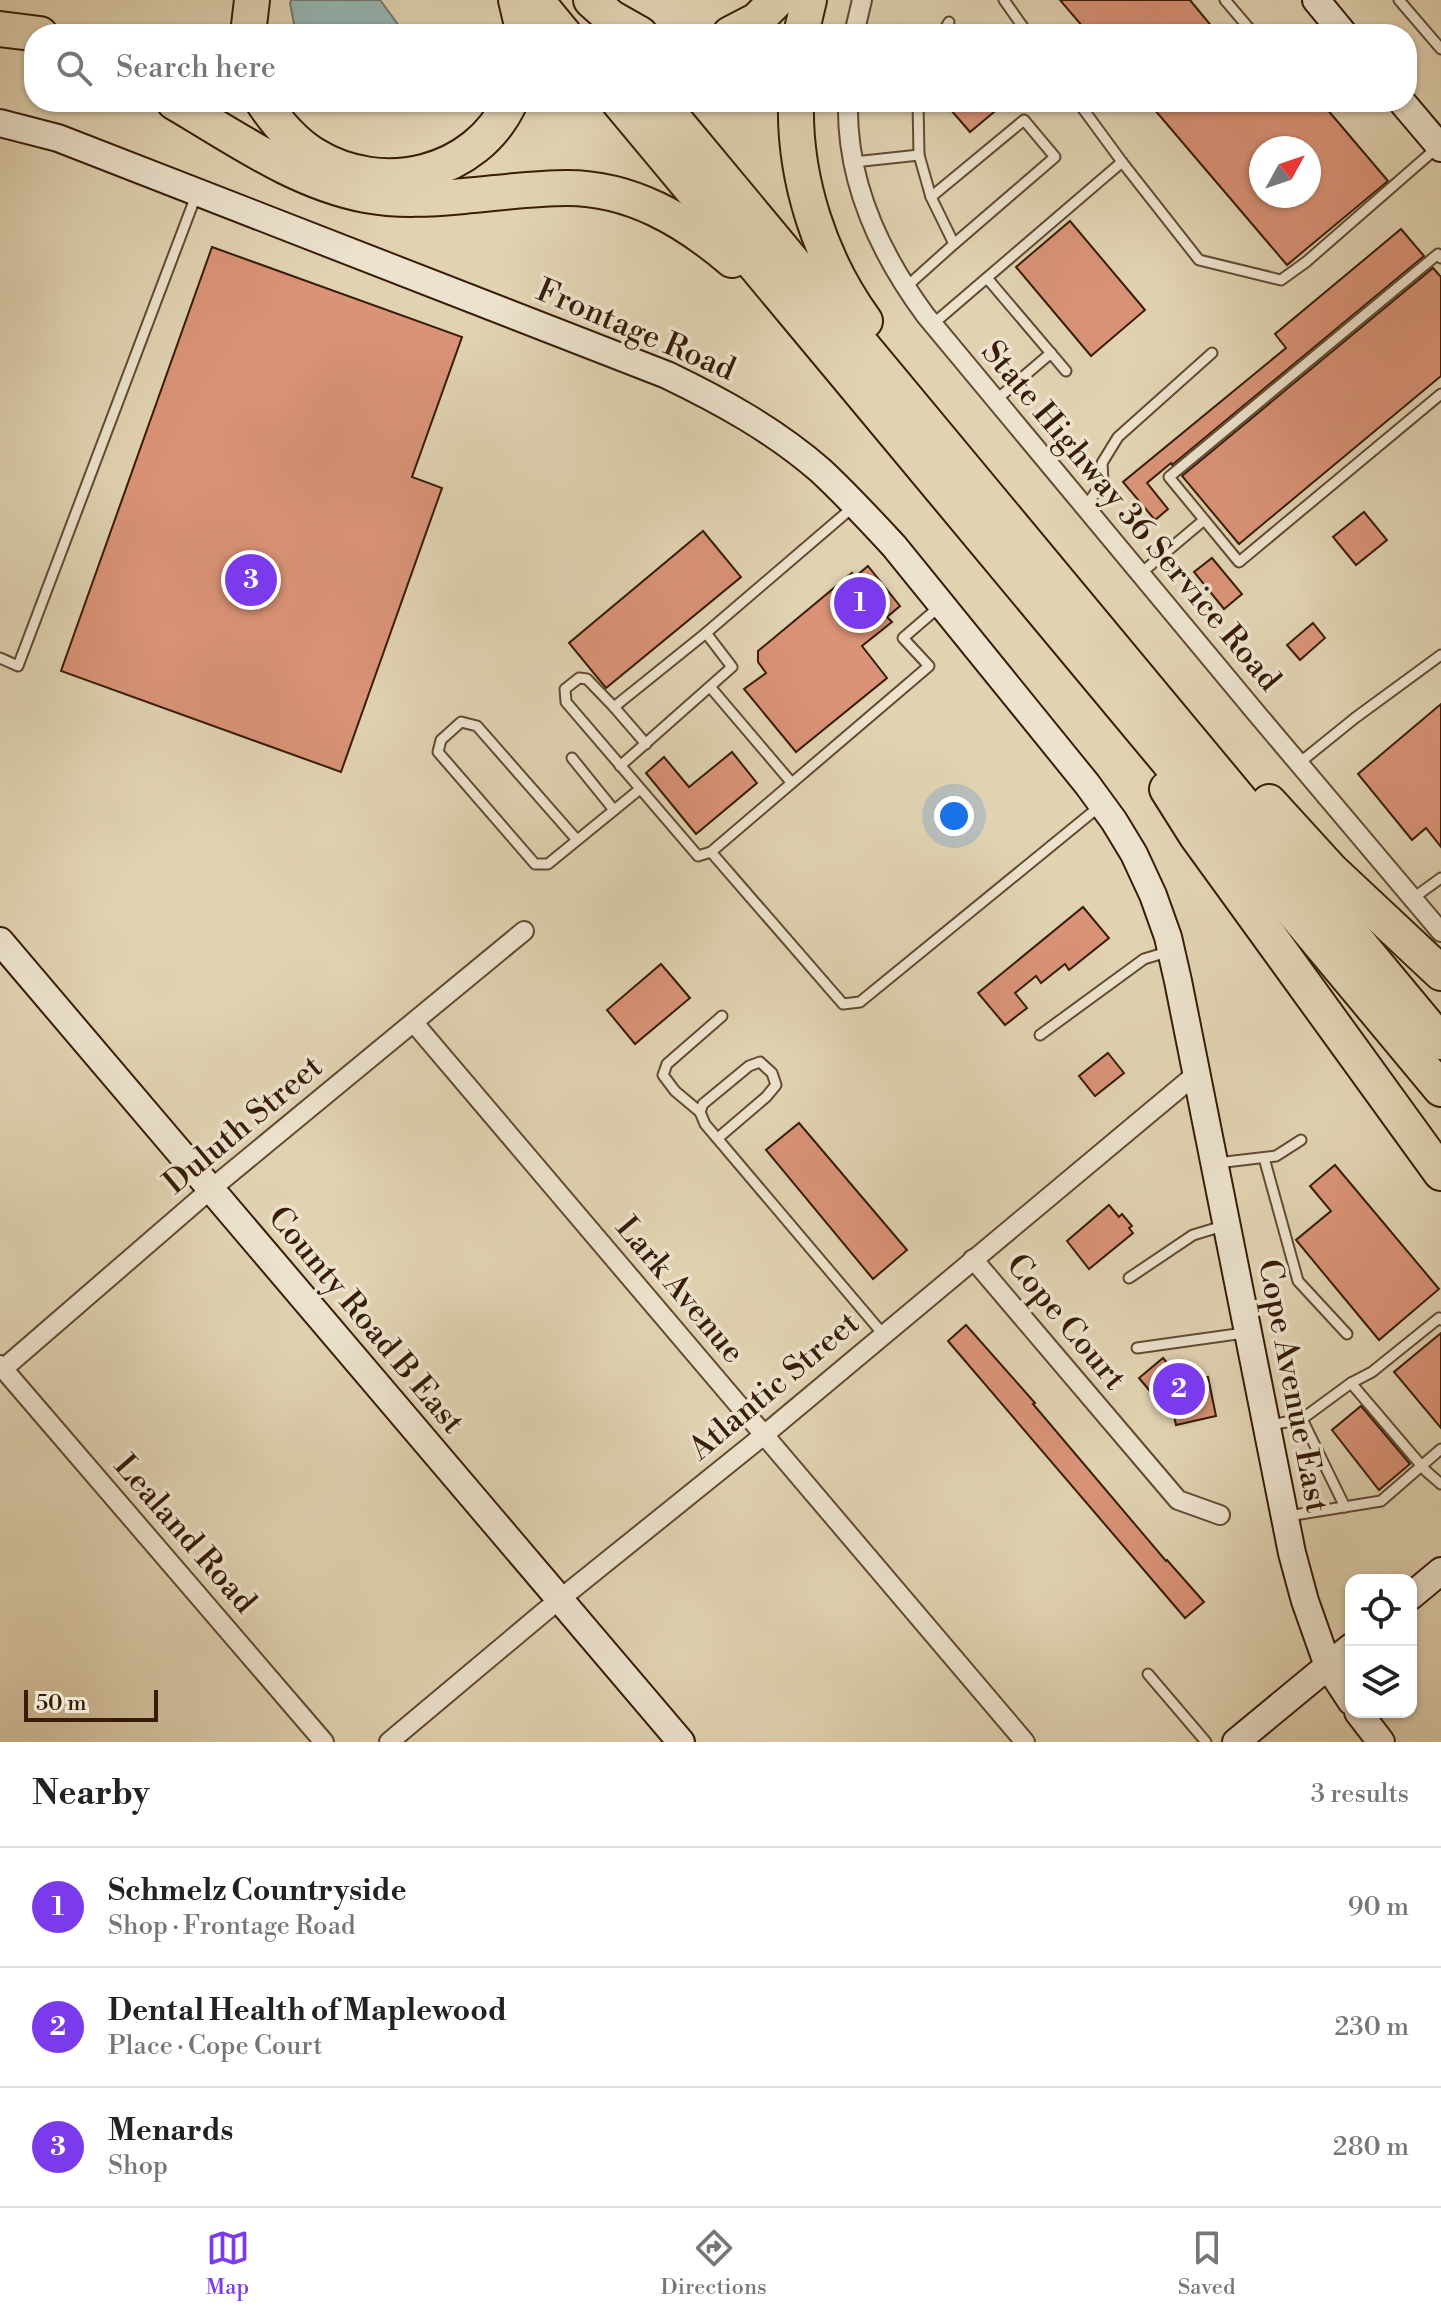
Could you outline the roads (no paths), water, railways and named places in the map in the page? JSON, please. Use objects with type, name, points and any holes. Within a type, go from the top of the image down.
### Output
[{"type":"highway","points":[[249,24],[252,0]]},
{"type":"highway","points":[[516,0],[522,24]]},
{"type":"highway","points":[[536,0],[556,24]]},
{"type":"highway","points":[[576,0],[596,24]]},
{"type":"highway","points":[[591,0],[622,24]]},
{"type":"highway","points":[[749,24],[777,0]]},
{"type":"highway","points":[[803,24],[809,0]]},
{"type":"highway","points":[[0,29],[24,32]]},
{"type":"highway","points":[[191,112],[277,161],[338,188],[366,195],[400,199],[434,198],[567,188],[617,194],[647,205],[680,219],[708,239],[840,365]]},
{"type":"highway","points":[[270,112],[295,141],[315,156],[340,168],[367,175],[392,176],[415,174],[460,158],[481,144],[504,112]]},
{"type":"highway","points":[[627,112],[1441,1089]]},
{"type":"highway","points":[[668,112],[1441,1042]]},
{"type":"highway","points":[[797,112],[799,156],[808,201],[839,280],[991,502]]},
{"type":"highway","points":[[1019,535],[1331,870],[1441,973]]},
{"type":"highway","points":[[1089,668],[1196,835],[1441,1173]]},
{"type":"street","points":[[856,24],[862,0]]},
{"type":"street","points":[[1316,0],[1336,24]]},
{"type":"street","name":"State Highway 36 Service Road","points":[[849,112],[854,162],[865,206],[878,240],[905,288],[1298,764],[1441,932]]},
{"type":"street","points":[[1411,112],[1440,146]]},
{"type":"street","name":"Frontage Road","points":[[0,123],[58,138],[632,360],[739,412],[819,470],[894,546],[942,604],[1102,804],[1134,854],[1147,881],[1171,951],[1195,1075]]},
{"type":"street","name":"Duluth Street","points":[[2,1367],[211,1189],[524,931]]},
{"type":"street","name":"County Road B East","points":[[0,941],[681,1742]]},
{"type":"street","name":"Lark Avenue","points":[[414,1023],[1025,1742]]},
{"type":"street","name":"Cope Avenue East","points":[[1195,1075],[1284,1517],[1305,1601],[1328,1666],[1345,1692]]},
{"type":"street","name":"Atlantic Street","points":[[389,1742],[764,1435],[1195,1075]]},
{"type":"street","name":"Cope Court","points":[[973,1259],[1178,1500],[1220,1515]]},
{"type":"street","name":"Lealand Road","points":[[2,1367],[324,1742]]},
{"type":"street","points":[[1417,1591],[1441,1571]]},
{"type":"street","points":[[1236,1742],[1345,1652]]},
{"type":"street","points":[[1363,1718],[1381,1742]]},
{"type":"lane","points":[[1004,0],[1021,24]]},
{"type":"lane","points":[[1225,0],[1245,24]]},
{"type":"lane","points":[[1399,0],[1441,49]]},
{"type":"lane","points":[[918,112],[919,155],[931,197],[954,244]]},
{"type":"lane","points":[[1085,112],[1199,260],[1281,280],[1440,146]]},
{"type":"lane","points":[[905,288],[1055,157],[1024,120],[931,197]]},
{"type":"lane","points":[[854,162],[919,155]]},
{"type":"lane","points":[[933,324],[1122,162]]},
{"type":"lane","points":[[0,658],[18,666],[197,191]]},
{"type":"lane","points":[[1441,258],[1438,254],[1169,477],[1239,562],[1441,394]]},
{"type":"lane","points":[[987,278],[1066,371]]},
{"type":"lane","points":[[996,400],[1051,353]]},
{"type":"lane","points":[[1085,508],[1103,481],[1102,463],[1118,437],[1212,353]]},
{"type":"lane","points":[[614,707],[856,505]]},
{"type":"lane","points":[[1140,574],[1204,520]]},
{"type":"lane","points":[[646,744],[587,679],[579,678],[565,689],[566,702],[698,856],[711,852],[929,666],[903,638],[942,604]]},
{"type":"lane","points":[[620,766],[732,667],[706,633]]},
{"type":"lane","points":[[1298,764],[1441,655]]},
{"type":"lane","points":[[711,688],[791,782]]},
{"type":"lane","points":[[577,840],[477,726],[461,722],[441,740],[438,752],[535,864],[548,864],[640,789]]},
{"type":"lane","points":[[572,758],[614,810]]},
{"type":"lane","points":[[711,852],[843,1004],[860,1002],[1102,804]]},
{"type":"lane","points":[[1412,899],[1441,878]]},
{"type":"lane","points":[[1040,1035],[1144,959],[1171,951]]},
{"type":"lane","points":[[722,1016],[667,1064],[663,1075],[675,1091],[700,1112],[705,1124],[883,1334]]},
{"type":"lane","points":[[700,1112],[703,1104],[749,1066],[760,1062],[772,1073],[776,1085],[718,1138]]},
{"type":"lane","points":[[1213,1164],[1276,1156],[1301,1140]]},
{"type":"lane","points":[[1264,1158],[1298,1281],[1347,1334]]},
{"type":"lane","points":[[1129,1278],[1193,1235],[1225,1225]]},
{"type":"lane","points":[[1266,1426],[1302,1419],[1351,1383],[1372,1372],[1439,1318],[1441,1320]]},
{"type":"lane","points":[[1137,1348],[1247,1332]]},
{"type":"lane","points":[[1351,1383],[1421,1466],[1441,1484]]},
{"type":"lane","points":[[1302,1419],[1345,1507]]},
{"type":"lane","points":[[1284,1517],[1381,1501],[1441,1449]]},
{"type":"lane","points":[[1148,1674],[1206,1742]]},
{"type":"water","points":[[291,0],[380,0],[398,24],[294,24]]},
{"type":"place","name":"Menards","points":[[251,580]]},
{"type":"place","name":"Schmelz Countryside","points":[[860,603]]},
{"type":"place","name":"Dental Health of Maplewood","points":[[1179,1389]]}]
